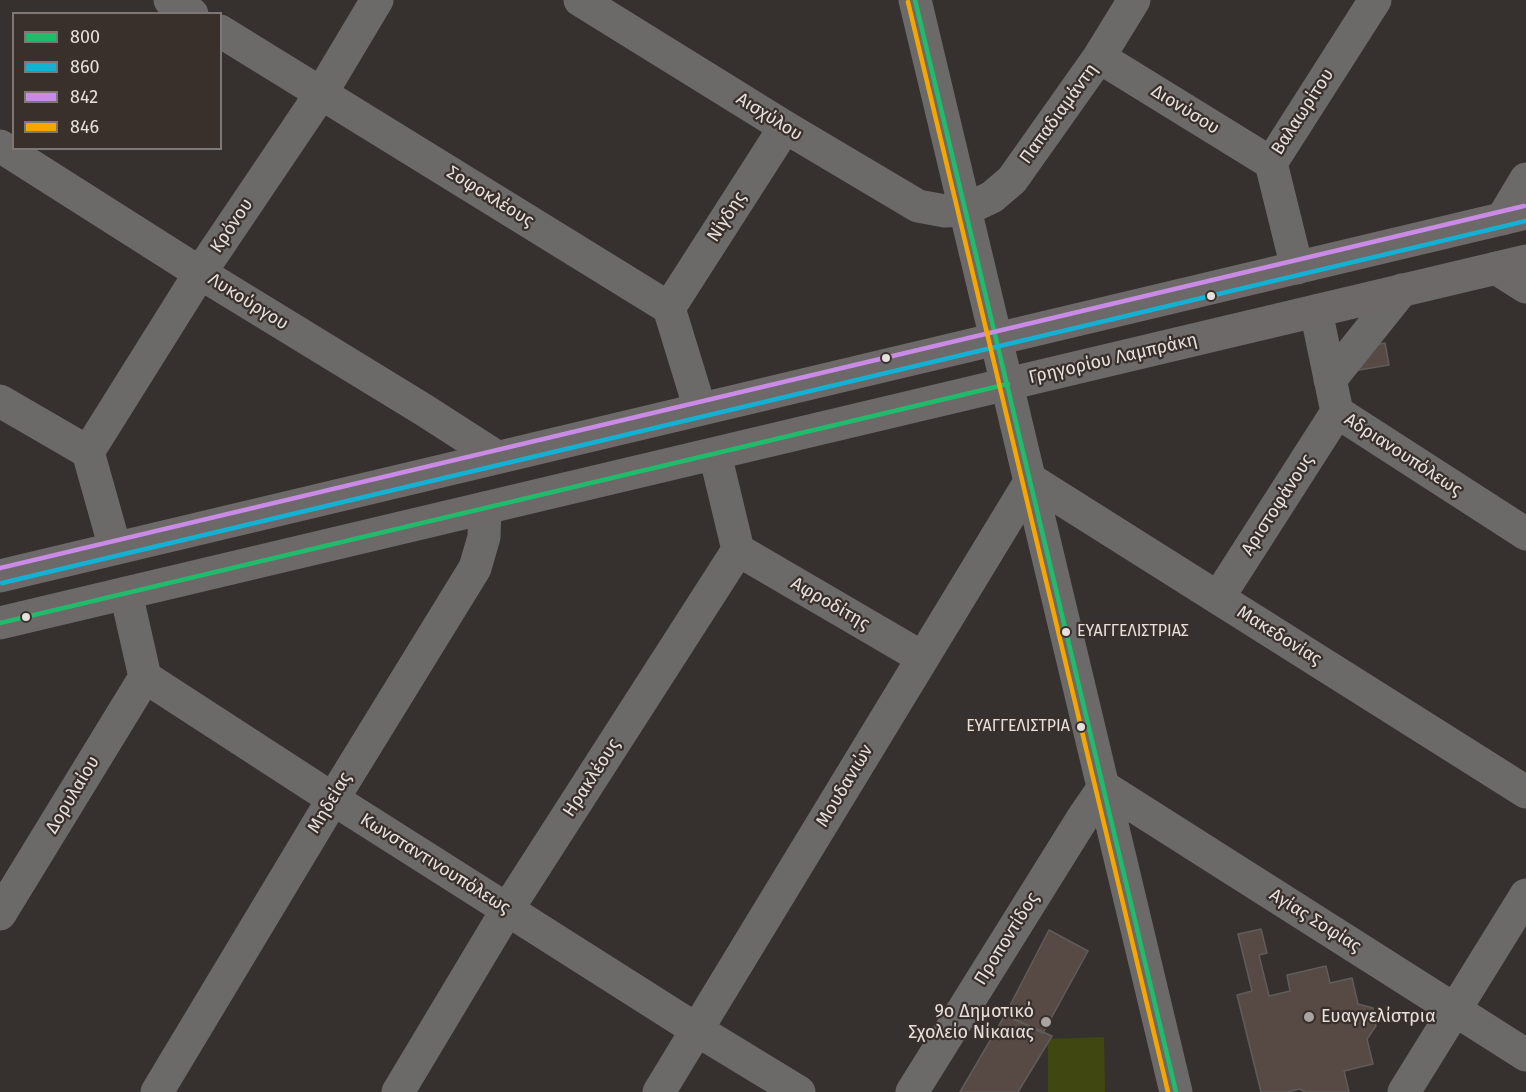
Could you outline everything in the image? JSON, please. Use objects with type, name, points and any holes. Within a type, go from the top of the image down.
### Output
[{"type":"main road","points":[[0,576],[1514,216]]},
{"type":"main road","name":"Γρηγορίου Λαμπράκη","points":[[0,623],[1511,265]]},
{"type":"street","points":[[170,0],[189,12]]},
{"type":"street","name":"Κρόνου","points":[[88,452],[200,273],[322,92],[377,0]]},
{"type":"street","name":"Αισχύλου","points":[[580,0],[918,206],[945,211],[965,210]]},
{"type":"street","points":[[915,0],[1176,1092]]},
{"type":"street","name":"Παπαδιαμάντη","points":[[965,210],[992,197],[1012,180],[1100,57],[1134,0]]},
{"type":"street","name":"Βαλαωρίτου","points":[[1297,268],[1271,163],[1375,0]]},
{"type":"street","name":"Σοφοκλέους","points":[[222,32],[669,308]]},
{"type":"street","name":"Διονύσου","points":[[1100,57],[1271,163]]},
{"type":"street","name":"Νίγδης","points":[[669,308],[785,127]]},
{"type":"street","name":"Λυκούργου","points":[[0,146],[497,458]]},
{"type":"street","points":[[1514,216],[1526,179]]},
{"type":"street","points":[[1511,265],[1526,286]]},
{"type":"street","points":[[1330,380],[1402,290]]},
{"type":"street","points":[[669,308],[700,409]]},
{"type":"street","name":"Αδριανουπόλεως","points":[[1316,311],[1337,412],[1526,534]]},
{"type":"street","points":[[0,401],[88,452],[116,548]]},
{"type":"street","name":"Αριστοφάνους","points":[[1218,598],[1337,412]]},
{"type":"street","points":[[714,454],[738,550]]},
{"type":"street","name":"Μακεδονίας","points":[[1031,480],[1526,792]]},
{"type":"street","name":"Μουδανιών","points":[[659,1092],[1031,480]]},
{"type":"street","name":"Μηδείας","points":[[157,1092],[475,568],[484,537],[485,508]]},
{"type":"street","name":"Αφροδίτης","points":[[738,550],[923,658]]},
{"type":"street","name":"Ηρακλέους","points":[[398,1092],[507,910],[738,550]]},
{"type":"street","points":[[126,593],[145,677]]},
{"type":"street","name":"Κωνσταντινουπόλεως","points":[[145,677],[507,910],[799,1092]]},
{"type":"street","name":"Δορυλαίου","points":[[0,914],[145,677]]},
{"type":"street","name":"Αγίας Σοφίας","points":[[1104,787],[1526,1055]]},
{"type":"street","name":"Προποντίδος","points":[[912,1092],[1104,787]]},
{"type":"street","points":[[1404,1092],[1526,895]]},
{"type":"green space","points":[[1104,1037],[1105,1092],[1048,1092],[1048,1039]]},
{"type":"building","points":[[1385,343],[1389,365],[1353,371],[1349,349]]},
{"type":"building","name":"Ευαγγελίστρια","points":[[1261,929],[1267,953],[1259,955],[1269,996],[1290,991],[1287,975],[1326,966],[1330,983],[1352,978],[1358,1004],[1373,1008],[1376,1026],[1367,1039],[1373,1064],[1344,1071],[1349,1092],[1305,1092],[1300,1089],[1287,1092],[1261,1092],[1237,995],[1252,991],[1238,934]]},
{"type":"building","points":[[1049,930],[1088,951],[1043,1033],[1005,1015]]},
{"type":"building","points":[[1005,1015],[1052,1036],[1018,1092],[960,1092]]},
{"type":"transit line","name":"800","points":[[915,0],[1176,1092]]},
{"type":"transit line","name":"846","points":[[908,2],[1168,1092]]},
{"type":"transit line","name":"842","points":[[0,568],[1524,206]]},
{"type":"transit line","name":"860","points":[[2,583],[1526,221]]},
{"type":"transit line","name":"800","points":[[0,623],[1008,384]]},
{"type":"place","name":"ΕΥΑΓΓΕΛΙΣΤΡΙΑΣ","points":[[1066,632]]},
{"type":"place","name":"ΕΥΑΓΓΕΛΙΣΤΡΙΑ","points":[[1081,727]]},
{"type":"place","name":"Ευαγγελίστρια","points":[[1309,1017]]},
{"type":"place","name":"9o Δημοτικό Σχολείο Νίκαιας","points":[[1046,1022]]}]
